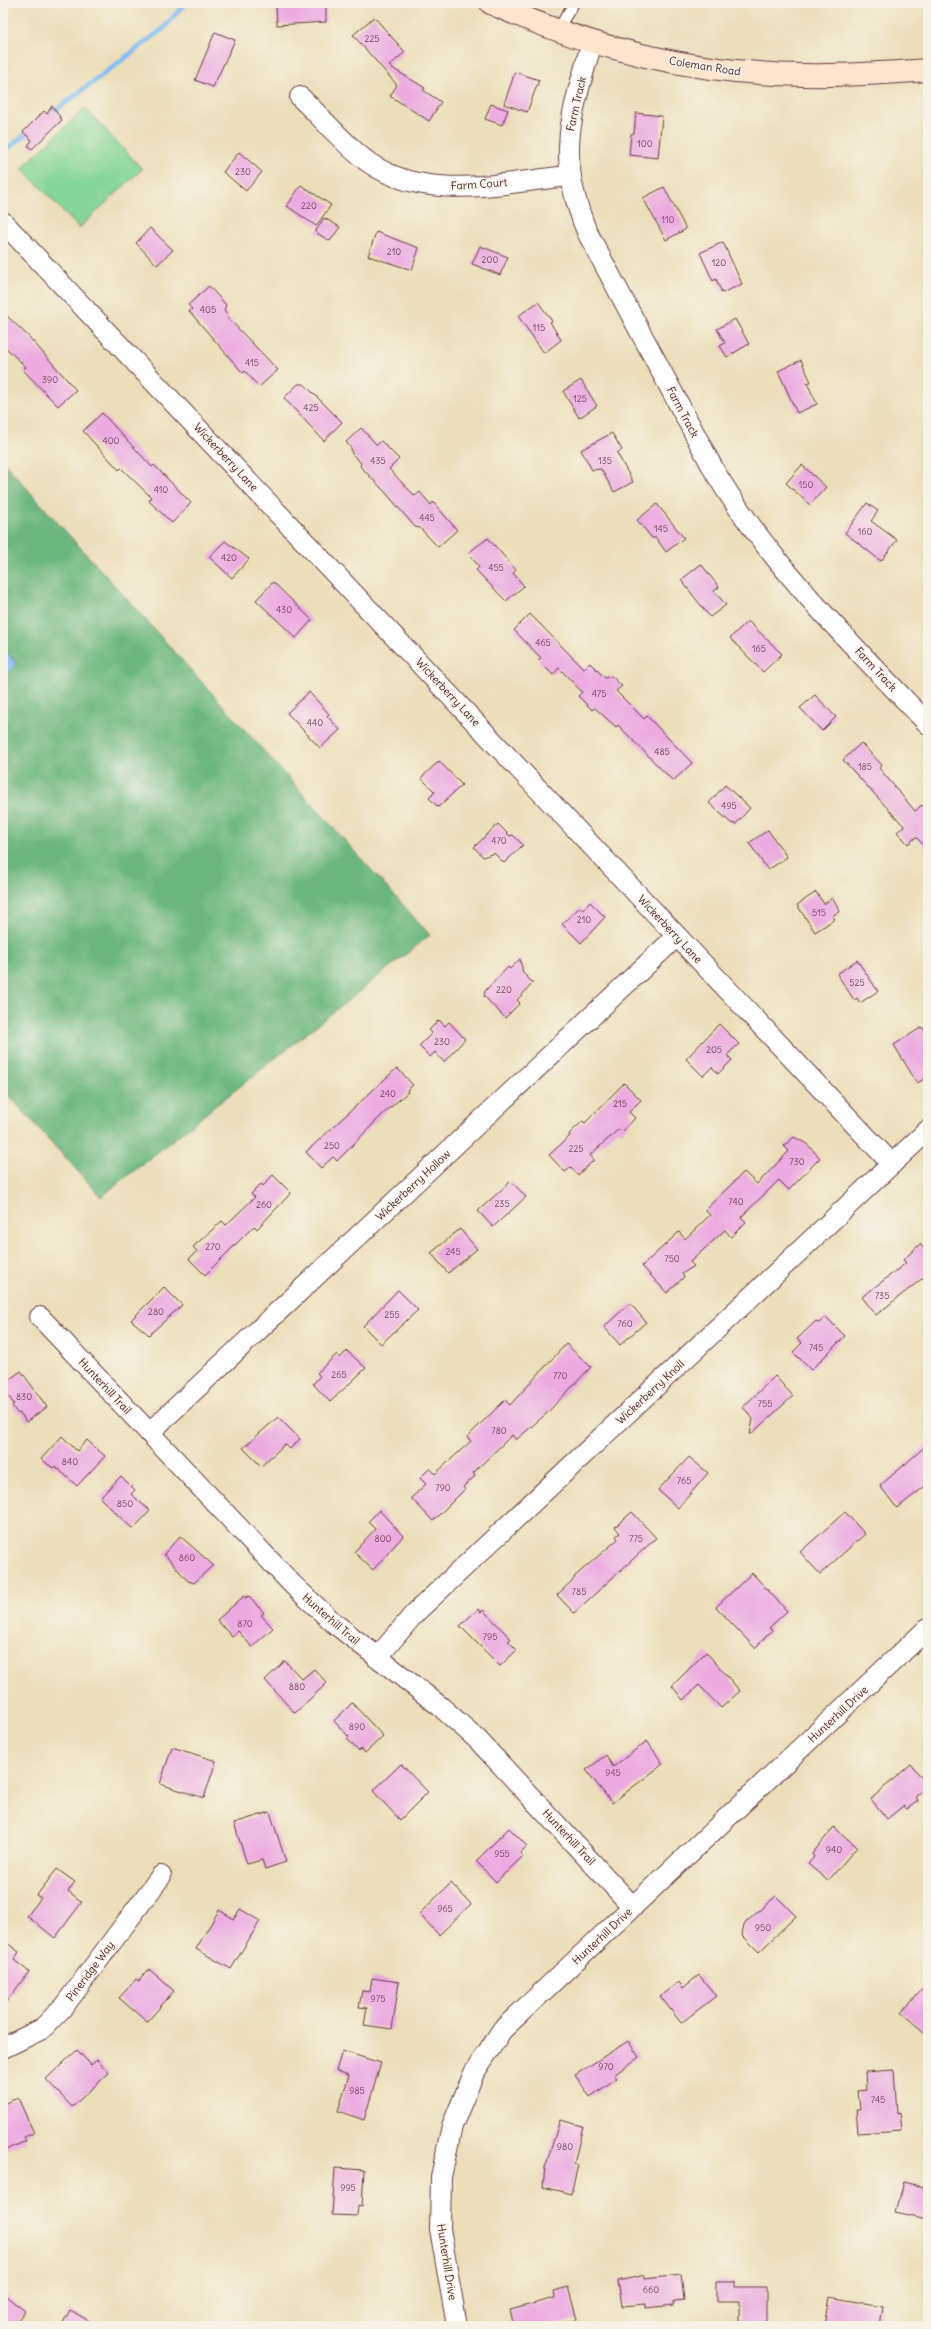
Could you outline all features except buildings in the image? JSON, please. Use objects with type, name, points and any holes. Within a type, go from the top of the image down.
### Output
[{"type":"street","name":"Coleman Road","points":[[491,3],[592,42],[651,58],[749,73],[804,75],[928,70]]},
{"type":"street","name":"Farm Track","points":[[592,42],[570,122],[568,149],[569,176],[576,205],[587,232],[715,472],[737,509],[786,573],[924,713]]},
{"type":"street","name":"Farm Court","points":[[300,97],[359,155],[382,170],[411,181],[435,186],[460,188],[569,176]]},
{"type":"street","name":"Wickerberry Lane","points":[[3,222],[892,1164]]},
{"type":"street","name":"Wickerberry Hollow","points":[[149,1433],[677,936]]},
{"type":"street","name":"Wickerberry Knoll","points":[[377,1658],[414,1614],[928,1130]]},
{"type":"street","name":"Hunterhill Trail","points":[[40,1317],[293,1585],[334,1623],[441,1707],[477,1739],[633,1907]]},
{"type":"street","name":"Hunterhill Drive","points":[[458,2326],[440,2229],[442,2177],[452,2126],[474,2073],[502,2030],[928,1628]]},
{"type":"street","name":"Pineridge Way","points":[[3,2048],[42,2029],[64,2006],[161,1876]]},
{"type":"lane","points":[[558,29],[574,3]]},
{"type":"green space","points":[[85,108],[142,169],[79,228],[22,168]]},
{"type":"green space","points":[[3,462],[430,935],[101,1197],[3,1089]]},
{"type":"water","points":[[3,646],[16,664],[3,679]]},
{"type":"waterway","points":[[51,114],[163,29],[185,3]]},
{"type":"waterway","points":[[3,152],[30,131]]}]
